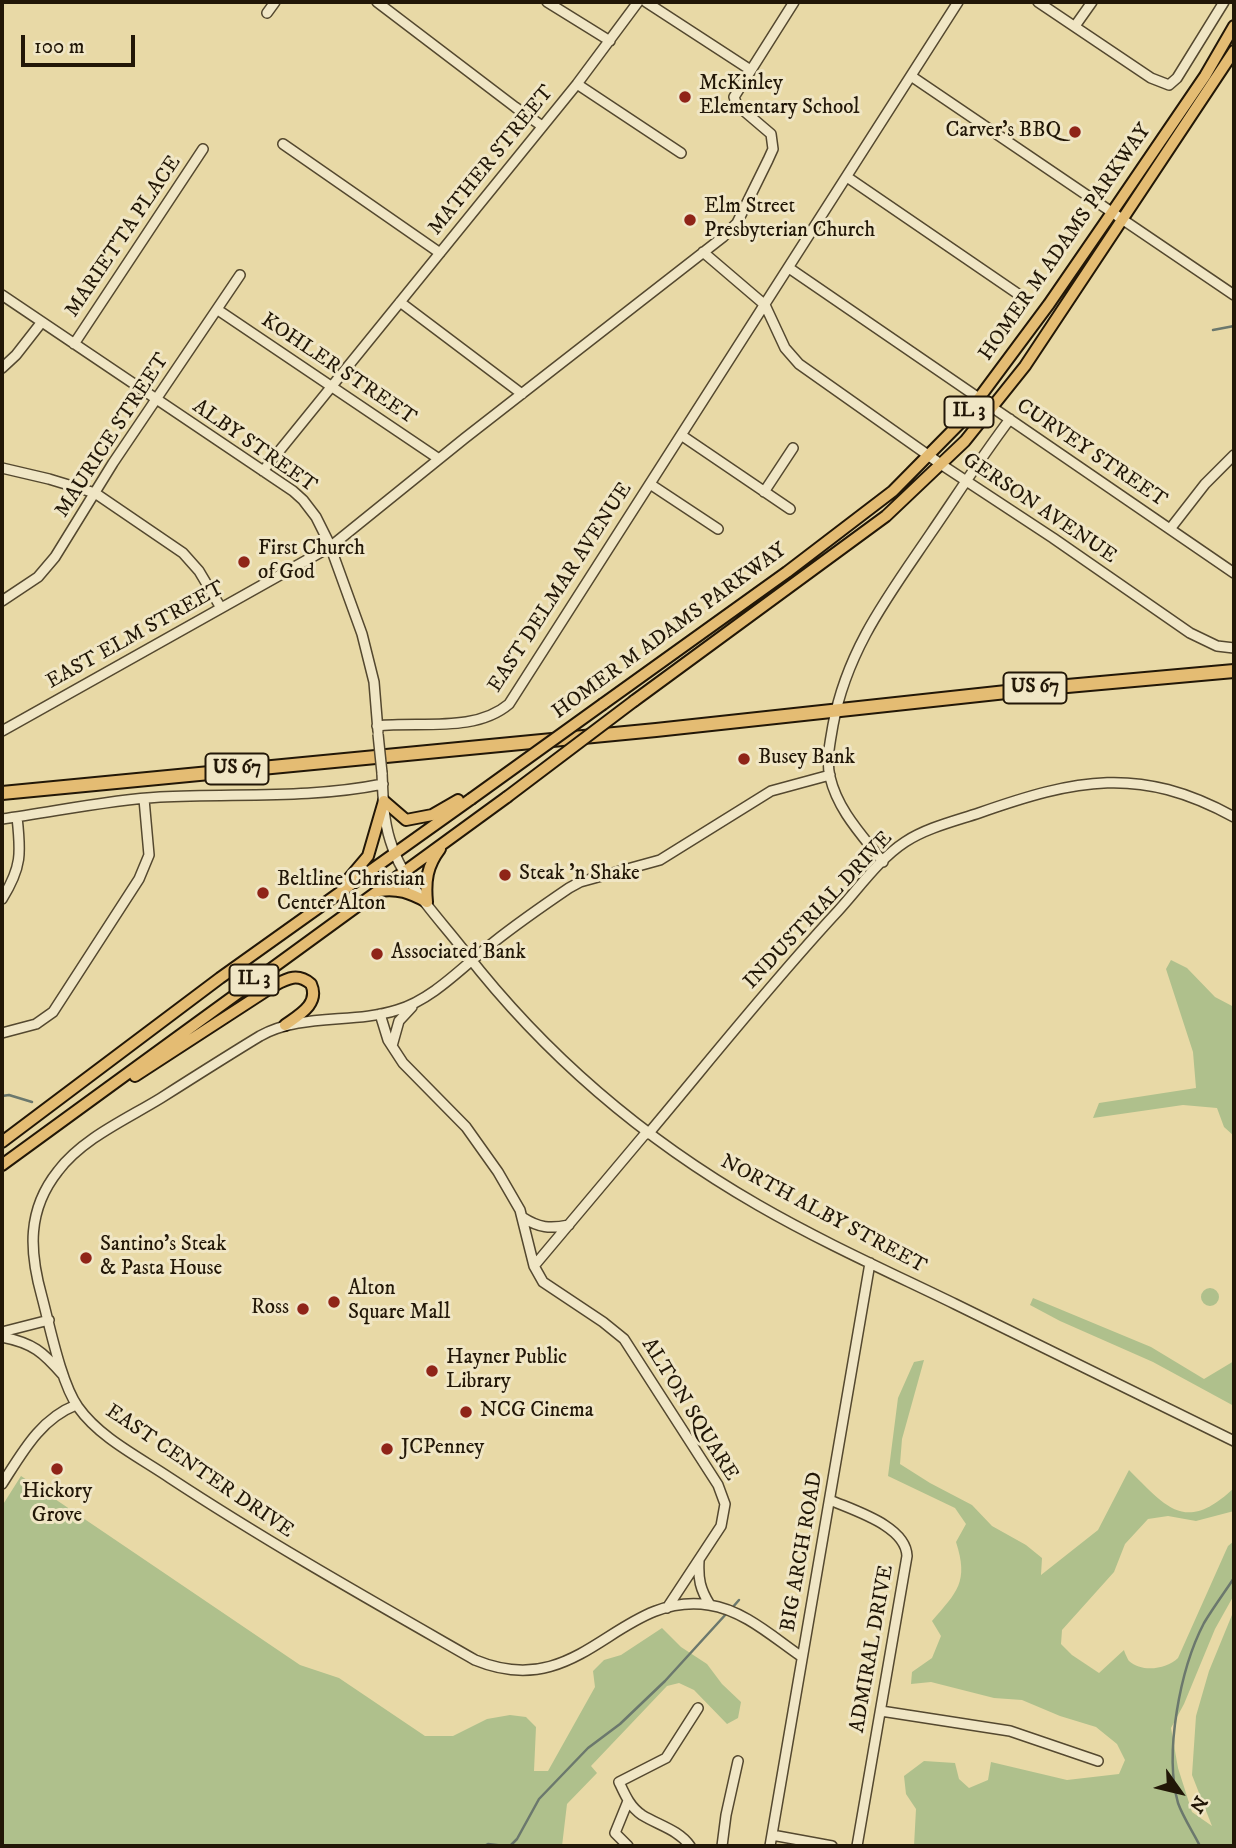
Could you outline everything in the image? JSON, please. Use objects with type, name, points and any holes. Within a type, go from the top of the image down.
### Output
[{"type":"highway","name":"US 67","points":[[2,793],[656,730],[1034,688],[1234,671]]},
{"type":"main road","name":"HOMER M ADAMS PARKWAY","points":[[2,1142],[331,898],[603,704],[893,491],[929,456],[980,399],[1205,76],[1234,26]]},
{"type":"main road","name":"HOMER M ADAMS PARKWAY","points":[[2,1165],[507,797],[875,524],[942,465],[993,408],[1032,355],[1233,55]]},
{"type":"main road","points":[[331,898],[368,856],[384,801],[406,820],[418,820],[498,779]]},
{"type":"main road","points":[[427,902],[425,883],[428,872],[446,841]]},
{"type":"main road","points":[[376,891],[393,888],[409,892],[427,902]]},
{"type":"main road","points":[[2,1165],[275,985],[292,977],[301,978],[314,988],[313,1000],[309,1007],[285,1025]]},
{"type":"street","points":[[267,13],[275,2]]},
{"type":"street","points":[[377,2],[514,107],[542,125]]},
{"type":"street","points":[[547,2],[610,41]]},
{"type":"street","name":"MATHER STREET","points":[[263,471],[578,83],[638,2]]},
{"type":"street","points":[[646,2],[750,69],[794,2]]},
{"type":"street","name":"EAST DELMAR AVENUE","points":[[378,730],[469,721],[493,715],[509,704],[958,2]]},
{"type":"street","points":[[1038,2],[1151,78],[1169,85],[1177,78],[1224,2]]},
{"type":"street","points":[[1075,26],[1092,2]]},
{"type":"street","name":"EAST ELM STREET","points":[[2,731],[330,547],[723,237],[737,222],[773,149],[771,134],[746,114],[734,100],[735,93],[750,69]]},
{"type":"street","points":[[911,76],[1234,295]]},
{"type":"street","points":[[578,83],[681,153]]},
{"type":"street","points":[[283,144],[440,253]]},
{"type":"street","name":"MARIETTA PLACE","points":[[74,344],[203,149]]},
{"type":"street","points":[[846,177],[1021,296]]},
{"type":"street","name":"GERSON AVENUE","points":[[703,253],[765,305],[778,336],[792,358],[942,465],[1190,633],[1214,645],[1234,648]]},
{"type":"street","name":"CURVEY STREET","points":[[789,268],[1234,573]]},
{"type":"street","name":"MAURICE STREET","points":[[2,601],[45,570],[240,275]]},
{"type":"street","name":"ALBY STREET","points":[[2,295],[263,471],[303,500],[316,517],[330,547],[369,658],[374,682],[387,827],[404,871]]},
{"type":"street","points":[[400,302],[522,394]]},
{"type":"street","name":"KOHLER STREET","points":[[218,310],[439,459]]},
{"type":"street","points":[[2,368],[41,323]]},
{"type":"street","points":[[883,862],[838,801],[830,775],[828,749],[839,695],[860,641],[877,613],[1010,419]]},
{"type":"street","points":[[681,435],[790,509]]},
{"type":"street","points":[[764,492],[793,448]]},
{"type":"street","points":[[1170,529],[1205,484],[1234,455]]},
{"type":"street","points":[[2,468],[95,493],[183,553],[199,571],[221,608]]},
{"type":"street","points":[[650,484],[718,529]]},
{"type":"street","name":"EAST CENTER DRIVE","points":[[802,1657],[739,1615],[710,1605],[667,1608],[639,1619],[576,1656],[546,1669],[518,1672],[486,1665],[388,1611],[227,1515],[104,1433],[87,1418],[76,1405],[65,1377],[35,1272],[32,1245],[36,1216],[44,1193],[59,1169],[81,1148],[260,1036],[285,1025],[397,1010],[418,1000],[580,882],[660,860],[771,791],[830,775]]},
{"type":"street","name":"INDUSTRIAL DRIVE","points":[[534,1266],[795,958],[902,843],[941,826],[1039,792],[1076,784],[1116,782],[1159,788],[1201,801],[1234,817]]},
{"type":"street","points":[[2,819],[144,799],[329,793],[383,784]]},
{"type":"street","points":[[2,1032],[36,1024],[53,1012],[139,879],[149,855],[144,799]]},
{"type":"street","points":[[2,899],[18,867],[20,842],[17,817]]},
{"type":"street","name":"NORTH ALBY STREET","points":[[404,871],[489,984],[556,1055],[648,1134],[759,1206],[1234,1441]]},
{"type":"street","points":[[392,1048],[399,1021],[418,1000]]},
{"type":"street","name":"ALTON SQUARE","points":[[380,1014],[392,1048],[403,1063],[466,1127],[498,1172],[522,1217],[534,1266],[543,1282],[624,1339],[718,1485],[725,1504],[724,1516],[667,1608]]},
{"type":"street","points":[[522,1217],[543,1228],[569,1225]]},
{"type":"street","name":"BIG ARCH ROAD","points":[[770,1846],[870,1263]]},
{"type":"street","points":[[2,1334],[48,1320]]},
{"type":"street","points":[[2,1334],[39,1349],[65,1377]]},
{"type":"street","points":[[2,1484],[41,1427],[57,1414],[76,1405]]},
{"type":"street","name":"ADMIRAL DRIVE","points":[[830,1500],[892,1531],[906,1547],[907,1556],[856,1846]]},
{"type":"street","points":[[699,1559],[698,1580],[710,1605]]},
{"type":"street","points":[[686,1844],[642,1814],[628,1801],[619,1782],[666,1758],[698,1708]]},
{"type":"street","points":[[881,1711],[1010,1731],[1098,1761]]},
{"type":"street","points":[[722,1846],[738,1761]]},
{"type":"street","points":[[628,1801],[615,1833],[628,1846]]},
{"type":"street","points":[[772,1835],[832,1846]]},
{"type":"green space","points":[[1171,960],[1187,968],[1215,997],[1234,1007],[1234,1136],[1224,1127],[1217,1108],[1183,1105],[1093,1118],[1099,1103],[1196,1088],[1193,1052],[1166,969]]},
{"type":"green space","points":[[1210,1288],[1216,1291],[1219,1297],[1216,1303],[1210,1306],[1204,1303],[1201,1297],[1204,1291]]},
{"type":"green space","points":[[1033,1298],[1151,1347],[1204,1379],[1234,1361],[1234,1406],[1153,1362],[1030,1305]]},
{"type":"green space","points":[[924,1360],[902,1439],[900,1464],[972,1505],[992,1526],[1026,1545],[1042,1558],[1041,1575],[1098,1530],[1129,1470],[1155,1496],[1178,1511],[1203,1510],[1234,1488],[1234,1511],[1196,1521],[1168,1516],[1148,1519],[1125,1544],[1114,1572],[1062,1630],[1061,1644],[1099,1673],[1124,1650],[1134,1665],[1154,1668],[1168,1665],[1178,1658],[1228,1546],[1234,1541],[1234,1595],[1215,1629],[1184,1704],[1171,1728],[1178,1768],[1192,1812],[1212,1826],[1192,1775],[1196,1716],[1209,1671],[1234,1610],[1234,1846],[914,1846],[916,1809],[906,1794],[904,1776],[924,1761],[955,1763],[959,1779],[969,1788],[988,1780],[991,1762],[1067,1780],[1119,1774],[1125,1760],[1117,1744],[1096,1727],[1022,1700],[994,1698],[931,1682],[911,1684],[912,1672],[932,1658],[941,1636],[932,1621],[958,1586],[961,1567],[956,1542],[966,1524],[955,1508],[888,1476],[898,1398],[914,1362]]},
{"type":"green space","points":[[21,1476],[300,1665],[339,1678],[425,1736],[453,1736],[487,1719],[510,1715],[526,1717],[536,1727],[534,1771],[548,1771],[595,1687],[593,1671],[604,1660],[621,1655],[662,1628],[681,1647],[707,1664],[722,1684],[741,1702],[738,1718],[727,1724],[694,1690],[679,1683],[667,1686],[591,1766],[597,1773],[567,1804],[562,1846],[2,1846],[2,1506]]},
{"type":"waterway","points":[[1213,330],[1234,326]]},
{"type":"waterway","points":[[2,1096],[9,1095],[32,1102]]},
{"type":"waterway","points":[[1200,1846],[1180,1808],[1174,1783],[1177,1711],[1195,1642],[1204,1623],[1234,1578]]},
{"type":"waterway","points":[[732,1608],[739,1600]]},
{"type":"waterway","points":[[510,1846],[517,1839],[539,1799],[588,1748],[620,1724],[665,1681],[727,1613]]},
{"type":"waterway","points":[[484,1846],[505,1846]]},
{"type":"place","name":"McKinley Elementary School","points":[[685,97]]},
{"type":"place","name":"Carver’s BBQ","points":[[1075,132]]},
{"type":"place","name":"Elm Street Presbyterian Church","points":[[690,220]]},
{"type":"place","name":"First Church of God","points":[[244,562]]},
{"type":"place","name":"Busey Bank","points":[[744,759]]},
{"type":"place","name":"Steak 'n Shake","points":[[505,875]]},
{"type":"place","name":"Beltline Christian Center Alton","points":[[263,893]]},
{"type":"place","name":"Associated Bank","points":[[377,954]]},
{"type":"place","name":"Santino's Steak & Pasta House","points":[[86,1258]]},
{"type":"place","name":"Alton Square Mall","points":[[334,1302]]},
{"type":"place","name":"Ross","points":[[303,1309]]},
{"type":"place","name":"Hayner Public Library","points":[[432,1371]]},
{"type":"place","name":"NCG Cinema","points":[[466,1412]]},
{"type":"place","name":"JCPenney","points":[[387,1449]]},
{"type":"place","name":"Hickory Grove","points":[[57,1469]]}]
